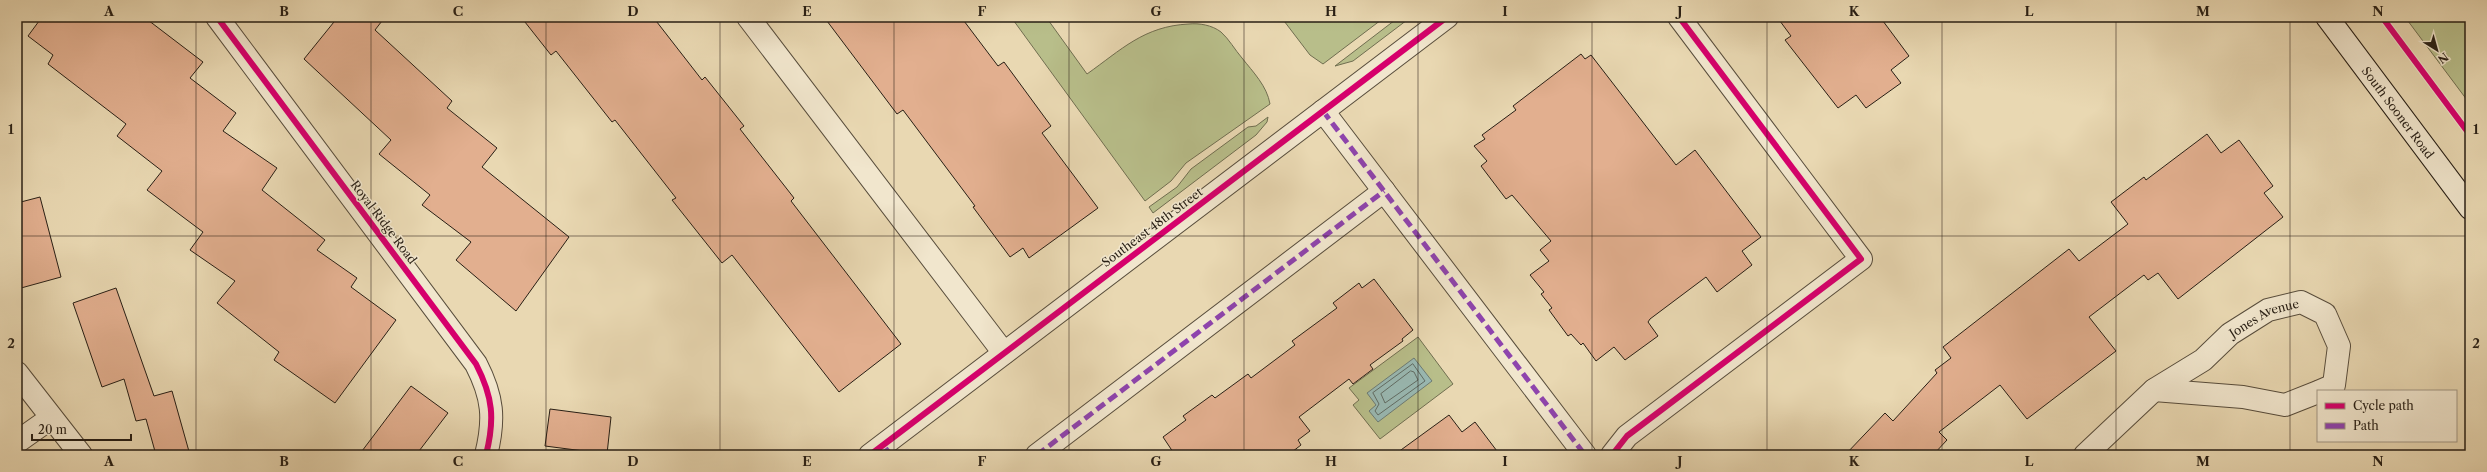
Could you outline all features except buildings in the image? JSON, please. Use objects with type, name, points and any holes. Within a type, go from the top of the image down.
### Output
[{"type":"street","name":"Royal Ridge Road","points":[[217,17],[476,364],[487,385],[492,405],[492,431],[486,455]]},
{"type":"street","points":[[748,17],[1004,353]]},
{"type":"street","name":"Southeast 48th Street","points":[[881,452],[1004,353],[1447,17]]},
{"type":"street","points":[[1612,455],[1627,436],[1861,259],[1679,17]]},
{"type":"street","name":"South Sooner Road","points":[[2327,17],[2470,208]]},
{"type":"street","points":[[1323,111],[1585,455]]},
{"type":"street","points":[[1037,455],[1384,191]]},
{"type":"street","name":"Jones Avenue","points":[[2085,455],[2154,390],[2203,360],[2230,334],[2268,310],[2301,302],[2325,314],[2338,346],[2334,385],[2322,390]]},
{"type":"street","points":[[17,373],[80,455]]},
{"type":"street","name":"Jones Avenue","points":[[2154,390],[2243,398],[2285,405],[2317,392]]},
{"type":"street","points":[[17,442],[51,418]]},
{"type":"green space","points":[[1011,17],[1046,17],[1087,74],[1122,48],[1146,34],[1159,29],[1189,24],[1210,26],[1224,35],[1255,74],[1266,91],[1270,104],[1186,163],[1171,181],[1145,201]]},
{"type":"green space","points":[[1281,17],[1385,17],[1323,64],[1310,55]]},
{"type":"green space","points":[[1399,17],[1411,17],[1353,61],[1335,66]]},
{"type":"green space","points":[[2405,17],[2470,17],[2470,104]]},
{"type":"green space","points":[[1268,117],[1267,122],[1256,135],[1153,213],[1149,207],[1177,187],[1191,169],[1248,127],[1256,126]]},
{"type":"green space","points":[[1418,337],[1453,384],[1380,439],[1353,405],[1359,400],[1349,388]]},
{"type":"water","points":[[1414,358],[1432,381],[1378,422],[1369,411],[1376,405],[1367,393]]},
{"type":"marked path","points":[[1323,111],[1585,455]]},
{"type":"marked path","points":[[1037,455],[1384,191]]},
{"type":"marked path","points":[[883,445],[891,455]]},
{"type":"cycle path","points":[[217,17],[476,364],[486,387],[491,408],[491,430],[486,455]]},
{"type":"cycle path","points":[[870,455],[1447,17]]},
{"type":"cycle path","points":[[1612,455],[1627,436],[1861,259],[1679,17]]},
{"type":"cycle path","points":[[2382,17],[2470,135]]}]
